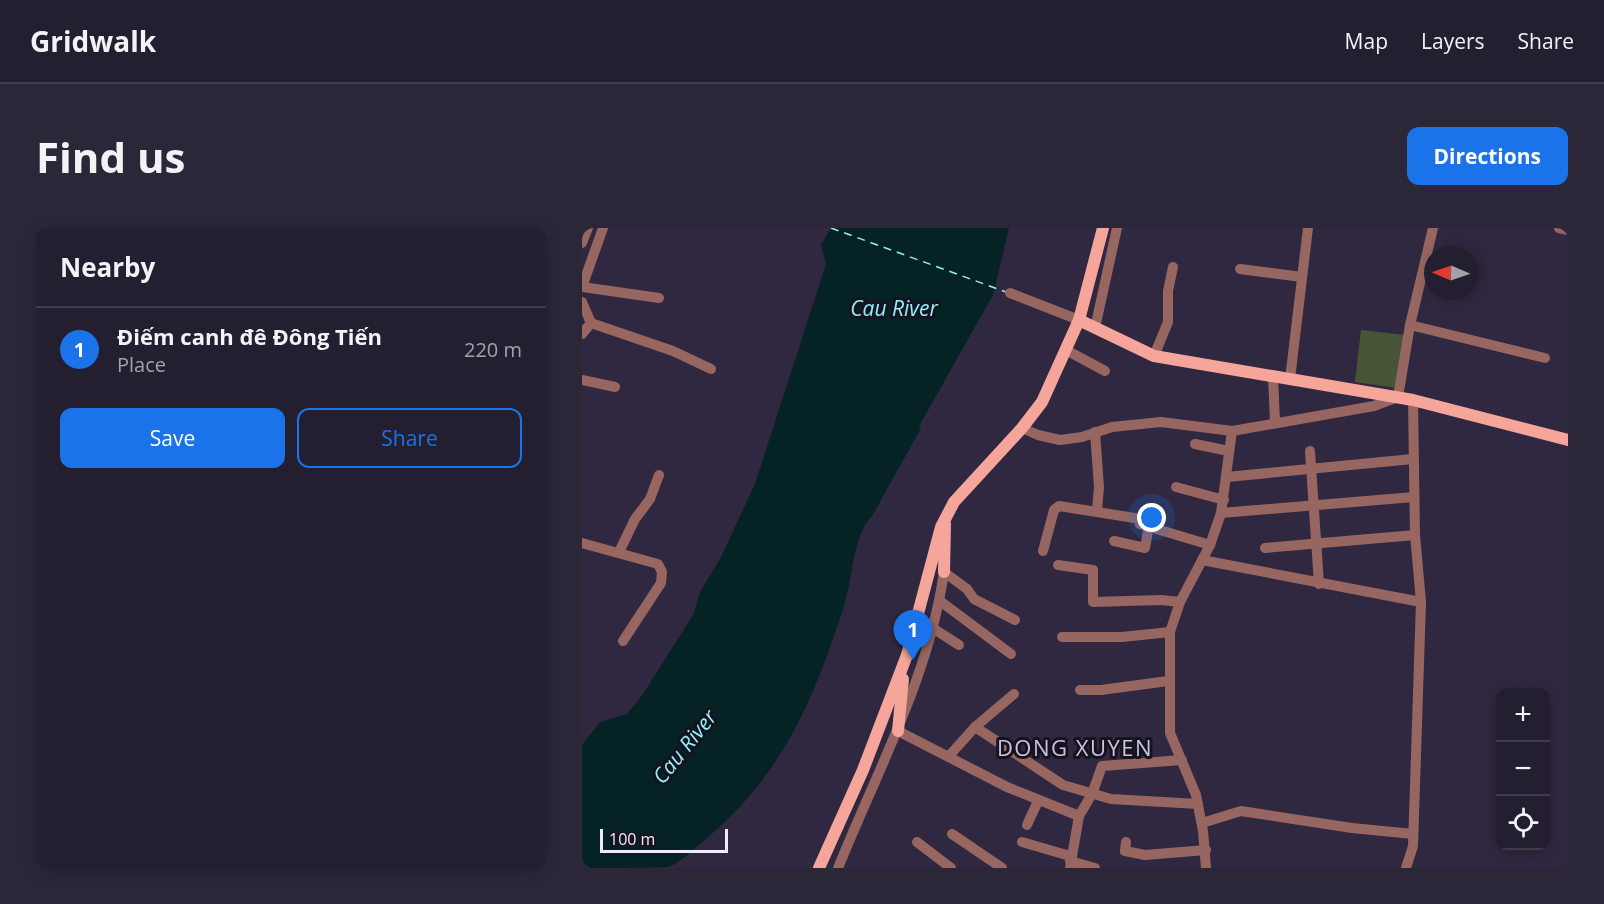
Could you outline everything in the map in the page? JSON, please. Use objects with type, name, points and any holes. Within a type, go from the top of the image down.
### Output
[{"type":"main road","points":[[819,868],[860,776],[907,655],[945,517],[967,486],[1022,428],[1042,402],[1079,320],[1102,228]]},
{"type":"main road","points":[[1079,320],[1154,356],[1413,400],[1568,440]]},
{"type":"main road","points":[[944,572],[945,517]]},
{"type":"main road","points":[[898,732],[907,655]]},
{"type":"street","points":[[582,243],[588,228]]},
{"type":"street","points":[[1095,328],[1117,228]]},
{"type":"street","points":[[1290,379],[1308,228]]},
{"type":"street","points":[[1022,428],[1038,435],[1060,440],[1127,424],[1161,422],[1232,431],[1374,406],[1398,397],[1410,325],[1433,228]]},
{"type":"street","points":[[1559,228],[1568,230]]},
{"type":"street","points":[[600,231],[582,287],[659,298]]},
{"type":"street","points":[[1154,356],[1168,322],[1168,291],[1173,267]]},
{"type":"street","points":[[1240,269],[1302,278]]},
{"type":"street","points":[[1010,293],[1079,320]]},
{"type":"street","points":[[582,302],[591,323],[677,352],[711,369]]},
{"type":"street","points":[[582,334],[591,323]]},
{"type":"street","points":[[1410,325],[1545,358]]},
{"type":"street","points":[[1066,350],[1105,371]]},
{"type":"street","points":[[1273,376],[1275,422]]},
{"type":"street","points":[[582,380],[615,387]]},
{"type":"street","points":[[1406,868],[1413,834],[1421,602],[1415,536],[1413,400]]},
{"type":"street","points":[[1206,868],[1206,850],[1198,804],[1170,734],[1168,681],[1170,632],[1180,602],[1210,545],[1221,513],[1232,431]]},
{"type":"street","points":[[1095,432],[1099,487],[1097,510]]},
{"type":"street","points":[[1195,444],[1229,451]]},
{"type":"street","points":[[1310,451],[1319,584]]},
{"type":"street","points":[[1227,477],[1413,459]]},
{"type":"street","points":[[619,552],[633,521],[650,500],[659,475]]},
{"type":"street","points":[[1176,487],[1224,500]]},
{"type":"street","points":[[1221,513],[1414,497]]},
{"type":"street","points":[[1043,551],[1054,510],[1059,506],[1097,510],[1141,519],[1140,524],[1210,545]]},
{"type":"street","points":[[1114,541],[1145,548],[1149,525]]},
{"type":"street","points":[[1264,548],[1415,536]]},
{"type":"street","points":[[582,543],[658,564],[662,572],[661,583],[623,641]]},
{"type":"street","points":[[1202,560],[1421,602]]},
{"type":"street","points":[[1058,565],[1093,570],[1093,602],[1161,600],[1180,602]]},
{"type":"street","points":[[838,868],[898,732],[928,646],[931,627],[940,602],[944,572],[967,589],[974,599],[1015,621]]},
{"type":"street","points":[[940,602],[1011,654]]},
{"type":"street","points":[[931,627],[959,645]]},
{"type":"street","points":[[1062,637],[1122,638],[1170,632]]},
{"type":"street","points":[[1080,690],[1168,681]]},
{"type":"street","points":[[949,756],[975,727],[1014,694]]},
{"type":"street","points":[[975,727],[1063,785],[1111,799],[1198,804]]},
{"type":"street","points":[[898,732],[1038,801],[1079,816]]},
{"type":"street","points":[[1070,862],[1079,816],[1092,794],[1102,766],[1182,760]]},
{"type":"street","points":[[1027,825],[1038,801]]},
{"type":"street","points":[[1202,823],[1241,811],[1352,828],[1413,834]]},
{"type":"street","points":[[952,834],[1002,868]]},
{"type":"street","points":[[916,842],[951,868]]},
{"type":"street","points":[[1022,842],[1070,862],[1095,868]]},
{"type":"street","points":[[1126,842],[1125,851],[1145,855],[1206,850]]},
{"type":"green space","points":[[1361,330],[1405,335],[1396,388],[1355,382]]},
{"type":"water","name":"Cau River","points":[[831,228],[1009,228],[993,295],[860,535],[847,595],[833,640],[808,703],[777,760],[734,812],[689,854],[673,865],[668,867],[582,868],[582,745],[600,722],[627,714],[643,694],[693,615],[700,592],[720,559],[755,484],[826,264],[821,245]]},
{"type":"ferry route","points":[[831,228],[1006,292]]},
{"type":"place","name":"Điếm canh đê Đông Tiến","points":[[913,660]]},
{"type":"district","name":"DONG XUYEN","points":[[1075,748]]}]
